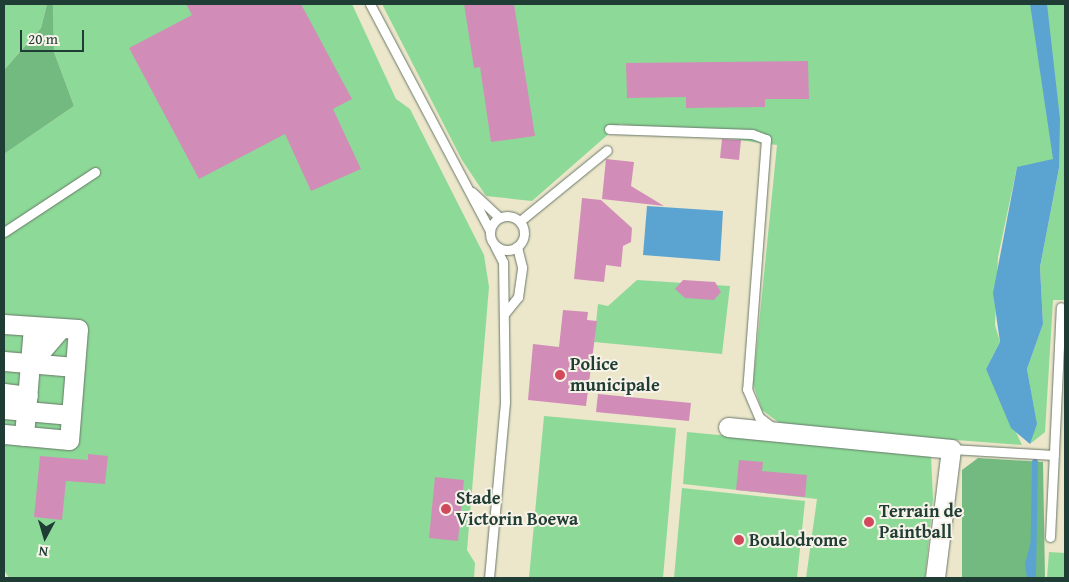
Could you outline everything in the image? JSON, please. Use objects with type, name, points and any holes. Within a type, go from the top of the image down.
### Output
[{"type":"street","points":[[4,324],[78,329],[69,440],[4,434]]},
{"type":"street","points":[[24,436],[33,326]]},
{"type":"street","points":[[31,364],[61,328]]},
{"type":"street","points":[[4,361],[75,367]]},
{"type":"street","points":[[4,393],[27,403],[71,415]]},
{"type":"street","points":[[4,409],[27,403]]},
{"type":"street","points":[[728,427],[952,449],[935,578]]},
{"type":"lane","points":[[370,4],[470,190],[503,262],[505,402],[489,578]]},
{"type":"lane","points":[[609,129],[752,134],[766,139],[748,390],[759,418],[778,432]]},
{"type":"lane","points":[[470,190],[499,218],[520,221],[607,150]]},
{"type":"lane","points":[[4,232],[95,172]]},
{"type":"lane","points":[[490,231],[499,218]]},
{"type":"lane","points":[[505,313],[518,297],[522,268],[517,247],[524,232],[520,221]]},
{"type":"lane","points":[[495,246],[506,250],[517,247]]},
{"type":"lane","points":[[1050,537],[1061,307]]},
{"type":"lane","points":[[952,449],[1054,455]]},
{"type":"green space","points":[[4,4],[47,4],[41,28],[4,70]]},
{"type":"green space","points":[[47,4],[53,4],[54,52],[74,106],[4,154],[4,70],[41,28]]},
{"type":"green space","points":[[53,4],[352,4],[396,99],[410,109],[484,255],[489,287],[467,550],[475,563],[474,578],[9,578],[4,570],[4,154],[74,106],[54,52]]},
{"type":"green space","points":[[382,4],[1065,4],[1065,300],[1053,300],[1045,432],[1030,444],[1036,421],[1027,369],[1043,324],[1040,267],[1059,168],[1017,167],[998,257],[995,325],[1000,342],[986,369],[1022,445],[785,427],[762,410],[753,384],[777,145],[620,124],[532,201],[486,196],[462,160]]},
{"type":"green space","points":[[637,280],[730,286],[722,354],[594,342],[598,304],[608,306]]},
{"type":"green space","points":[[544,416],[676,428],[663,578],[529,578]]},
{"type":"green space","name":"Terrain de Paintball","points":[[687,432],[931,455],[933,499],[925,578],[806,578],[817,499],[683,484]]},
{"type":"green space","points":[[978,458],[1043,462],[1045,578],[962,578],[962,470]]},
{"type":"green space","name":"Boulodrome","points":[[682,488],[805,501],[797,578],[674,578]]},
{"type":"green space","points":[[1049,552],[1065,553],[1065,578],[1047,578]]},
{"type":"water","points":[[1030,4],[1047,4],[1060,119],[1059,168],[1040,267],[1043,324],[1027,369],[1037,424],[1030,444],[1011,428],[986,369],[1000,342],[993,293],[1017,167],[1053,159]]},
{"type":"water","points":[[647,206],[723,211],[720,261],[643,255]]},
{"type":"water","points":[[1036,523],[1033,578],[1027,578],[1025,564]]},
{"type":"building","points":[[186,4],[301,4],[352,99],[333,109],[361,169],[311,191],[285,134],[199,179],[129,48],[192,15]]},
{"type":"building","points":[[464,4],[514,4],[535,136],[491,142],[480,67],[474,68]]},
{"type":"building","points":[[808,61],[809,99],[765,99],[765,107],[686,108],[686,97],[627,98],[626,63]]},
{"type":"building","points":[[722,139],[741,140],[739,160],[720,158]]},
{"type":"building","points":[[606,159],[634,162],[631,186],[664,206],[602,199]]},
{"type":"building","points":[[582,198],[601,200],[632,228],[631,242],[623,246],[621,267],[606,265],[604,282],[574,279]]},
{"type":"building","points":[[683,280],[715,282],[721,292],[714,300],[685,298],[675,289]]},
{"type":"building","name":"Police municipale","points":[[563,310],[588,312],[587,320],[597,321],[586,406],[528,400],[533,344],[559,347]]},
{"type":"building","points":[[598,394],[691,403],[689,421],[596,412]]},
{"type":"building","points":[[88,454],[108,456],[105,484],[66,481],[62,520],[34,517],[40,456],[88,460]]},
{"type":"building","points":[[739,460],[763,462],[762,471],[807,475],[805,497],[736,490]]},
{"type":"building","name":"Stade Victorin Boewa","points":[[435,477],[464,480],[458,541],[429,538]]},
{"type":"waterway","points":[[1033,578],[1035,462]]},
{"type":"place","name":"Police municipale","points":[[560,375]]},
{"type":"place","name":"Stade Victorin Boewa","points":[[446,509]]},
{"type":"place","name":"Terrain de Paintball","points":[[869,522]]},
{"type":"place","name":"Boulodrome","points":[[739,540]]}]
